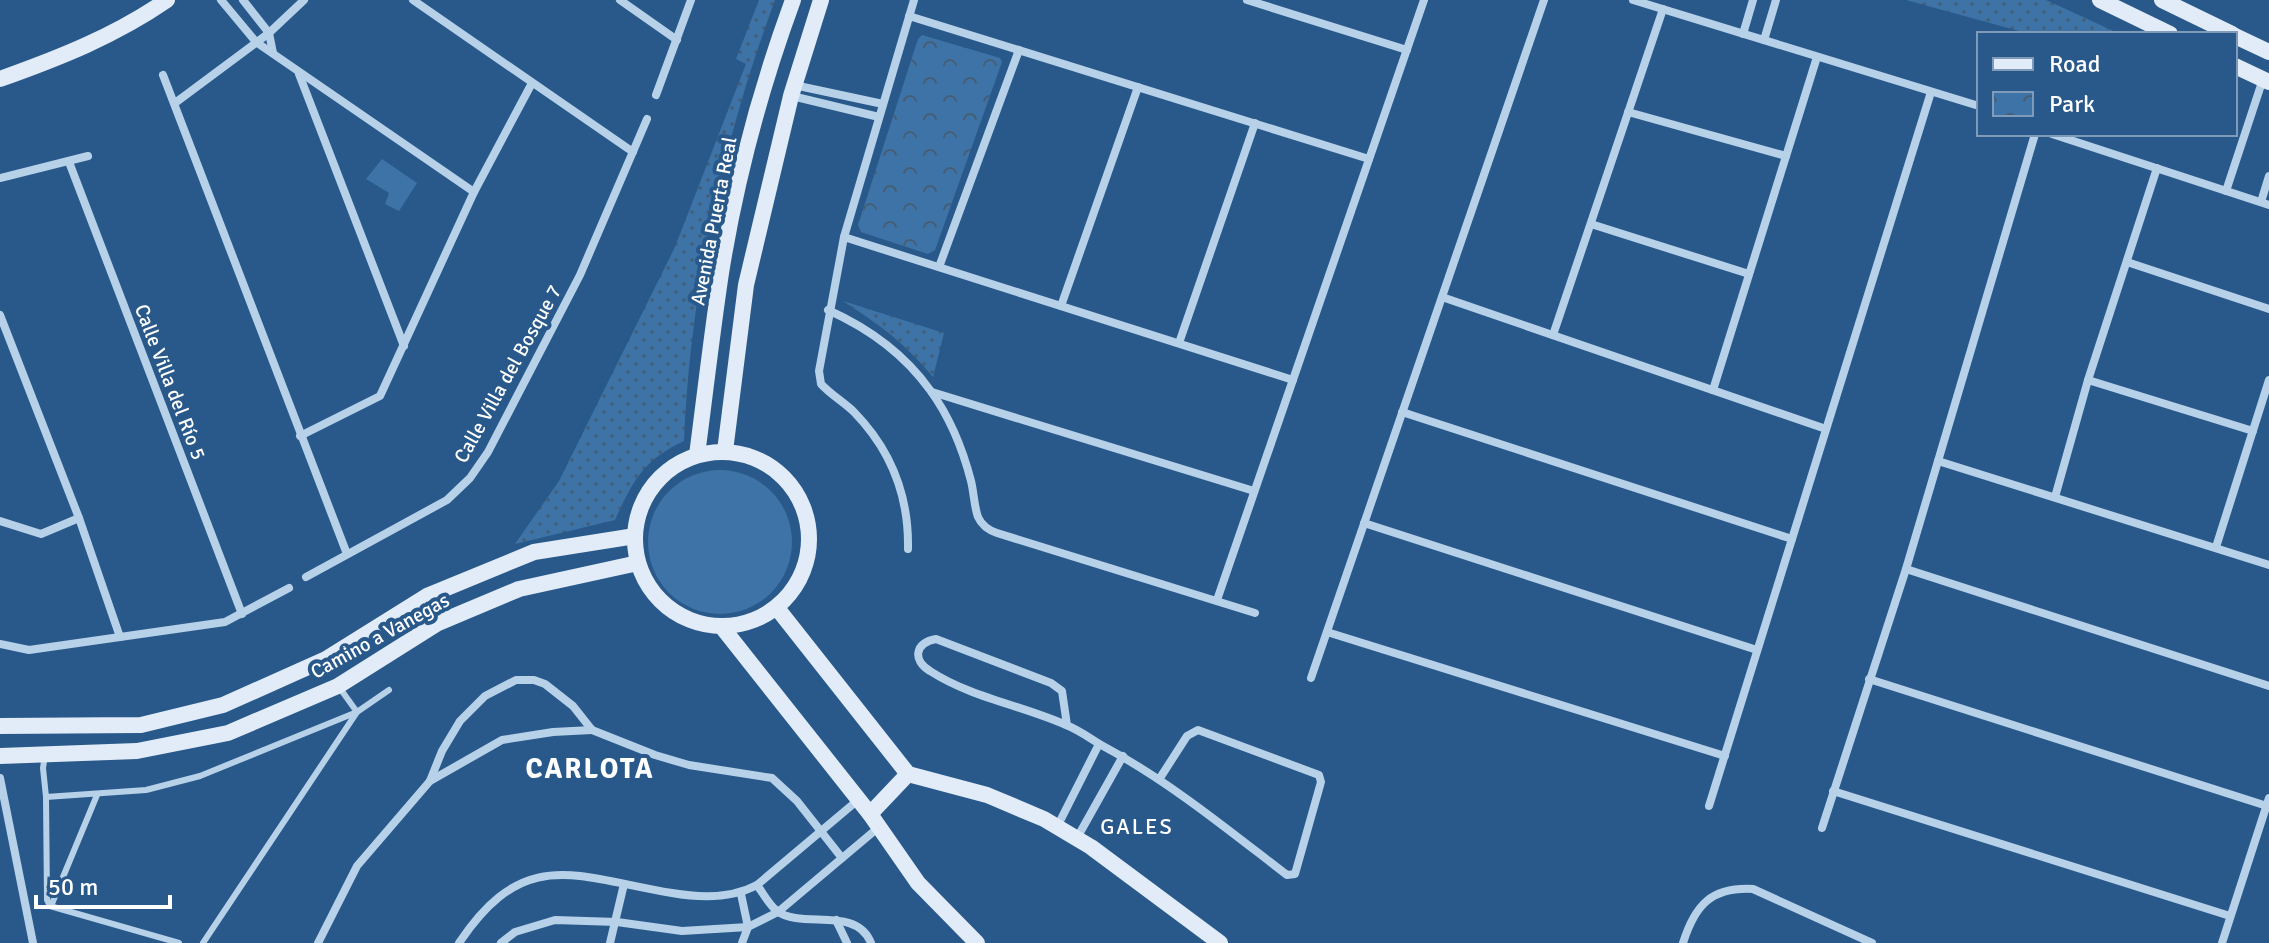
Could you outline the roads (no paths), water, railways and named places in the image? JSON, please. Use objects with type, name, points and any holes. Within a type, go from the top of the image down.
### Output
[{"type":"main road","points":[[0,79],[82,49],[143,17],[167,0]]},
{"type":"main road","name":"Avenida Puerta Real","points":[[697,455],[721,272],[733,208],[751,136],[793,0]]},
{"type":"main road","points":[[725,451],[746,285],[793,90],[821,0]]},
{"type":"main road","points":[[2100,0],[2166,32]]},
{"type":"main road","points":[[2162,0],[2227,32]]},
{"type":"main road","points":[[2237,37],[2269,52]]},
{"type":"main road","points":[[2237,67],[2266,81]]},
{"type":"main road","points":[[725,451],[755,457],[781,473],[800,496],[809,525],[808,556],[797,585],[777,608],[751,622],[722,627],[694,622],[670,609],[650,589],[638,563],[635,536],[640,510],[653,486],[672,467],[697,455],[725,451]]},
{"type":"main road","name":"Camino a Vanegas","points":[[0,726],[141,725],[223,705],[326,659],[427,596],[521,557],[534,552],[635,536]]},
{"type":"main road","name":"Camino a Vanegas","points":[[0,756],[137,751],[228,733],[338,686],[438,623],[519,589],[638,563]]},
{"type":"main road","points":[[777,608],[908,774],[987,795],[1044,819],[1147,887],[1220,943]]},
{"type":"main road","points":[[722,627],[874,820],[918,883],[977,943]]},
{"type":"main road","points":[[874,820],[908,774]]},
{"type":"street","points":[[221,0],[256,42],[474,192]]},
{"type":"street","points":[[243,0],[269,33],[273,53]]},
{"type":"street","points":[[175,103],[269,33],[304,0]]},
{"type":"street","points":[[413,0],[633,152]]},
{"type":"street","points":[[620,0],[677,40]]},
{"type":"street","points":[[656,95],[691,0]]},
{"type":"street","points":[[908,549],[908,522],[895,472],[882,447],[856,414],[821,384],[819,371],[844,237],[914,0]]},
{"type":"street","points":[[1247,0],[1407,50]]},
{"type":"street","points":[[1217,600],[1424,0]]},
{"type":"street","points":[[1311,678],[1544,0]]},
{"type":"street","points":[[1633,0],[1977,105]]},
{"type":"street","points":[[1743,34],[1753,0]]},
{"type":"street","points":[[1764,40],[1776,0]]},
{"type":"street","points":[[1553,335],[1663,9]]},
{"type":"street","points":[[909,16],[1369,159]]},
{"type":"street","points":[[939,267],[1019,50]]},
{"type":"street","points":[[1713,390],[1817,57]]},
{"type":"street","points":[[298,73],[404,346]]},
{"type":"street","points":[[163,75],[347,554]]},
{"type":"street","points":[[2226,191],[2266,81]]},
{"type":"street","points":[[300,436],[374,401],[386,385],[474,192],[532,83]]},
{"type":"street","points":[[1061,306],[1138,87]]},
{"type":"street","points":[[793,90],[883,104]]},
{"type":"street","points":[[793,90],[879,117]]},
{"type":"street","points":[[1709,806],[1931,92]]},
{"type":"street","points":[[1628,112],[1786,156]]},
{"type":"street","name":"Calle Villa del Bosque 7","points":[[306,577],[447,500],[470,478],[488,452],[580,275],[647,119]]},
{"type":"street","points":[[1179,343],[1255,123]]},
{"type":"street","points":[[1822,828],[1906,569],[2034,136]]},
{"type":"street","points":[[2058,136],[2265,203],[2269,176]]},
{"type":"street","points":[[0,178],[88,156]]},
{"type":"street","name":"Calle Villa del Río 5","points":[[69,162],[242,614]]},
{"type":"street","points":[[2055,497],[2088,380],[2157,168]]},
{"type":"street","points":[[1591,224],[1749,274]]},
{"type":"street","points":[[844,237],[1293,380]]},
{"type":"street","points":[[2127,262],[2269,309]]},
{"type":"street","points":[[1442,297],[1826,429]]},
{"type":"street","points":[[828,310],[872,334],[912,368],[932,392],[962,455],[977,514],[984,527],[1255,613]]},
{"type":"street","points":[[0,315],[79,518],[120,637]]},
{"type":"street","points":[[2088,380],[2253,431]]},
{"type":"street","points":[[2216,547],[2269,380]]},
{"type":"street","points":[[932,392],[1254,491]]},
{"type":"street","points":[[1402,412],[1792,539]]},
{"type":"street","points":[[1938,461],[2269,565]]},
{"type":"street","points":[[0,521],[41,534],[79,518]]},
{"type":"street","points":[[1364,523],[1757,650]]},
{"type":"street","points":[[1906,569],[2269,686]]},
{"type":"street","points":[[0,644],[29,650],[225,622],[289,588]]},
{"type":"street","points":[[1327,632],[1725,756]]},
{"type":"street","points":[[1067,725],[1064,696],[1058,686],[936,639],[918,649],[922,666],[950,683],[1067,725],[1160,778],[1287,875],[1295,874],[1321,782],[1319,775],[1198,730],[1187,736],[1160,778]]},
{"type":"street","points":[[1869,679],[2268,802],[2222,943]]},
{"type":"street","points":[[318,943],[357,866],[430,781],[442,751],[460,721],[485,696],[516,680],[534,680],[545,684],[573,706],[592,730]]},
{"type":"street","points":[[430,781],[502,740],[592,730],[689,765],[772,778],[797,801],[842,858]]},
{"type":"street","points":[[1057,827],[1099,744]]},
{"type":"street","points":[[1076,839],[1123,756]]},
{"type":"street","points":[[0,778],[33,943]]},
{"type":"street","points":[[1833,791],[2230,916]]},
{"type":"street","points":[[459,943],[494,901],[537,876],[576,875],[694,897],[741,894],[757,885],[858,800]]},
{"type":"street","points":[[501,943],[515,932],[555,920],[617,922],[682,931],[748,927],[778,912],[842,858],[874,820]]},
{"type":"street","points":[[610,943],[624,884]]},
{"type":"street","points":[[757,885],[778,912],[808,919],[836,920],[864,932],[871,943]]},
{"type":"street","points":[[1683,943],[1694,914],[1708,899],[1723,890],[1737,888],[1753,889],[1872,943]]},
{"type":"street","points":[[741,894],[748,927],[742,943]]},
{"type":"street","points":[[836,920],[847,943]]},
{"type":"lane","points":[[338,686],[357,712]]},
{"type":"lane","points":[[46,797],[146,790],[200,776],[357,712],[389,690]]},
{"type":"lane","points":[[203,943],[357,712]]},
{"type":"lane","points":[[45,755],[47,900],[50,906],[179,943]]},
{"type":"lane","points":[[50,906],[97,795]]},
{"type":"district","name":"CARLOTA","points":[[590,769]]},
{"type":"district","name":"GALES","points":[[1137,826]]}]
